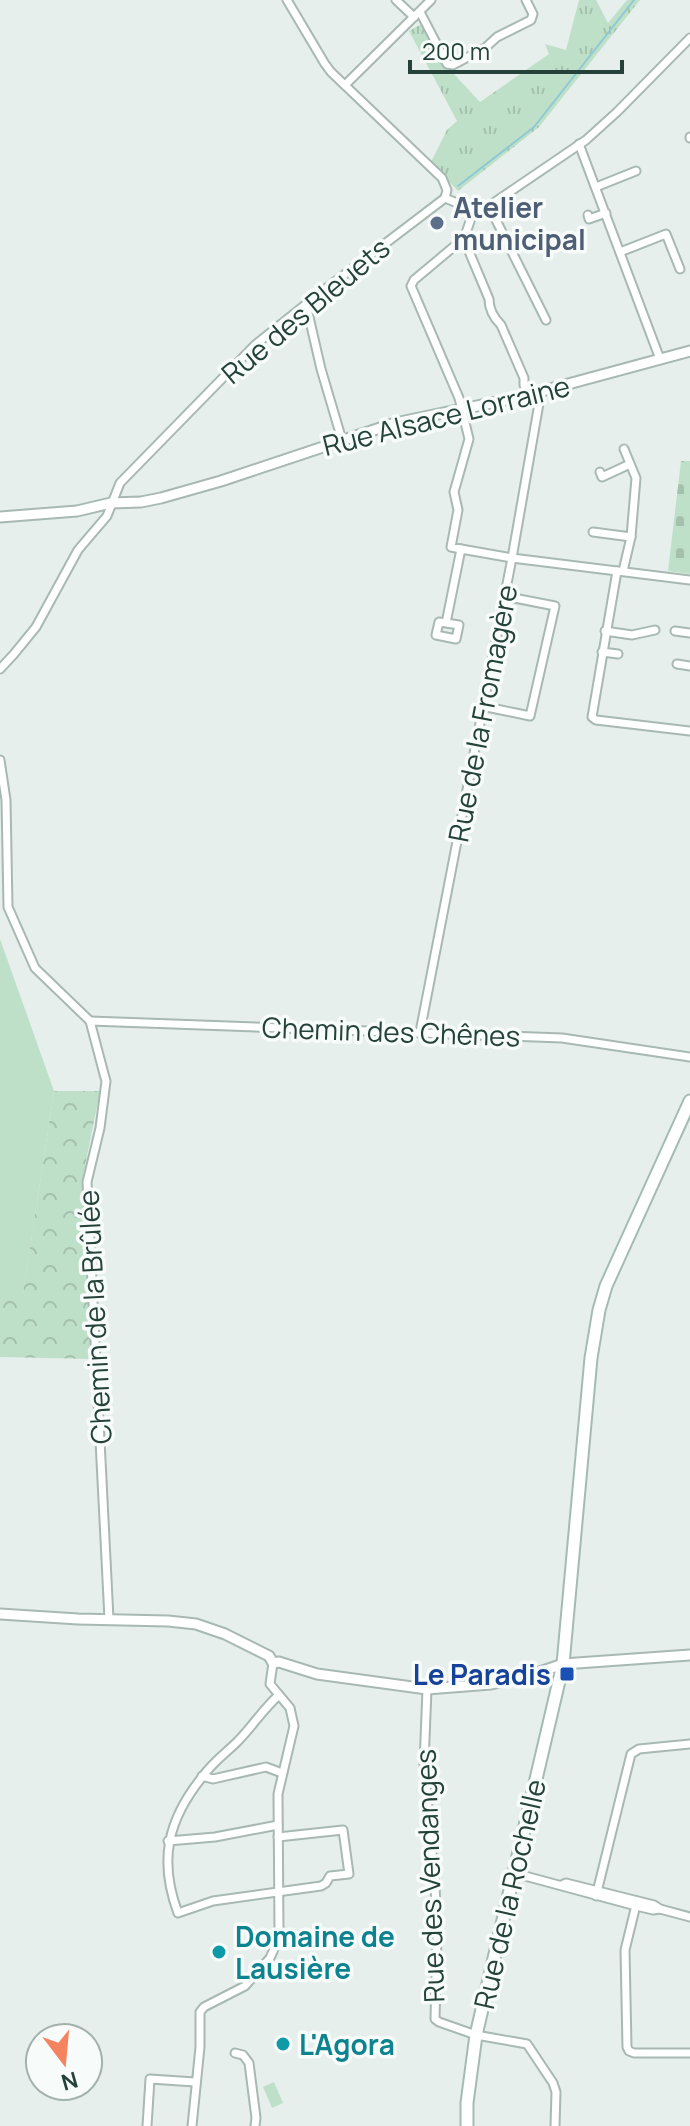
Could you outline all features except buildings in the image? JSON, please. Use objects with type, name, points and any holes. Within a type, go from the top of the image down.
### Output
[{"type":"main road","name":"Rue de la Rochelle","points":[[467,2126],[476,2035],[563,1664],[591,1358],[599,1310],[606,1286],[690,1101]]},
{"type":"street","points":[[287,0],[325,64],[442,178],[447,190],[445,198],[474,210],[489,206],[579,144],[617,112],[690,38]]},
{"type":"street","points":[[396,0],[417,14],[447,64],[453,65],[531,20],[533,14],[526,0]]},
{"type":"street","points":[[345,85],[431,0]]},
{"type":"street","points":[[579,144],[660,359]]},
{"type":"street","points":[[596,187],[636,171]]},
{"type":"street","name":"Rue des Bleuets","points":[[0,669],[36,627],[78,550],[107,516],[120,483],[255,345],[445,198]]},
{"type":"street","points":[[489,206],[546,320]]},
{"type":"street","points":[[462,244],[474,210]]},
{"type":"street","points":[[588,215],[589,219],[606,213]]},
{"type":"street","points":[[620,252],[666,234],[680,269]]},
{"type":"street","points":[[529,395],[501,325],[489,306],[489,299],[468,249],[457,244],[437,259],[411,286],[459,398],[469,439],[454,492],[458,510],[451,547],[512,558],[690,580]]},
{"type":"street","points":[[306,304],[342,440]]},
{"type":"street","name":"Rue Alsace Lorraine","points":[[0,517],[141,502],[185,491],[395,423],[529,395],[690,351]]},
{"type":"street","name":"Rue de la Fromagère","points":[[420,1032],[541,392]]},
{"type":"street","points":[[624,449],[636,478],[631,537],[605,631],[591,714],[596,720],[690,731]]},
{"type":"street","points":[[600,472],[602,477],[630,464]]},
{"type":"street","points":[[593,532],[631,537]]},
{"type":"street","points":[[446,623],[461,549]]},
{"type":"street","points":[[482,706],[530,716],[555,606],[504,596]]},
{"type":"street","points":[[605,631],[632,635],[655,630]]},
{"type":"street","points":[[675,631],[690,633]]},
{"type":"street","points":[[602,652],[618,654]]},
{"type":"street","points":[[677,664],[690,666]]},
{"type":"street","points":[[0,760],[6,800],[8,907],[35,968],[90,1021]]},
{"type":"street","name":"Chemin des Chênes","points":[[90,1021],[562,1038],[690,1057]]},
{"type":"street","name":"Chemin de la Brûlée","points":[[90,1021],[106,1081],[100,1128],[87,1182],[109,1619]]},
{"type":"street","points":[[0,1614],[196,1624],[225,1634],[269,1656],[273,1663],[270,1684],[290,1708],[294,1726],[278,1794],[279,1932],[272,1955],[245,1986],[202,2009],[192,2126]]},
{"type":"street","points":[[273,1663],[279,1662],[317,1674],[427,1689],[491,1684],[563,1664],[690,1655]]},
{"type":"street","name":"Rue des Vendanges","points":[[427,1689],[424,1764],[437,1935],[434,2015],[439,2022],[476,2035]]},
{"type":"street","points":[[278,1837],[343,1830],[349,1874],[330,1876],[321,1886],[213,1901],[178,1913],[167,1858],[168,1841],[180,1809],[202,1776],[279,1695]]},
{"type":"street","points":[[597,1893],[631,1754],[639,1749],[690,1744]]},
{"type":"street","points":[[220,1757],[225,1776]]},
{"type":"street","points":[[202,1776],[213,1779],[266,1767],[282,1773]]},
{"type":"street","points":[[168,1841],[215,1837],[278,1825]]},
{"type":"street","points":[[514,1873],[565,1888],[654,1905],[690,1917]]},
{"type":"street","points":[[637,1904],[625,1950],[627,2047],[634,2053],[690,2053]]},
{"type":"street","points":[[476,2035],[527,2044],[553,2083],[556,2092],[555,2126]]},
{"type":"street","points":[[235,2053],[243,2055],[249,2063],[255,2126]]},
{"type":"street","points":[[147,2126],[150,2079],[195,2082]]},
{"type":"green space","points":[[579,0],[596,0],[608,23],[627,0],[640,0],[539,127],[458,191],[431,162],[447,130],[457,121],[409,31],[423,23],[450,75],[453,73],[480,102],[549,54],[545,44],[566,50]]},
{"type":"green space","points":[[681,461],[690,461],[690,574],[668,571]]},
{"type":"green space","points":[[0,939],[54,1091],[23,1294],[0,1294]]},
{"type":"green space","points":[[54,1091],[100,1091],[82,1181],[91,1359],[0,1357],[0,1294],[23,1293]]},
{"type":"green space","points":[[274,2082],[283,2103],[272,2108],[263,2087]]},
{"type":"waterway","points":[[458,186],[534,127],[634,0]]},
{"type":"place","name":"Atelier municipal","points":[[437,223]]},
{"type":"place","name":"Le Paradis","points":[[567,1674]]},
{"type":"place","name":"Domaine de Lausière","points":[[219,1952]]},
{"type":"place","name":"L'Agora","points":[[283,2044]]}]
